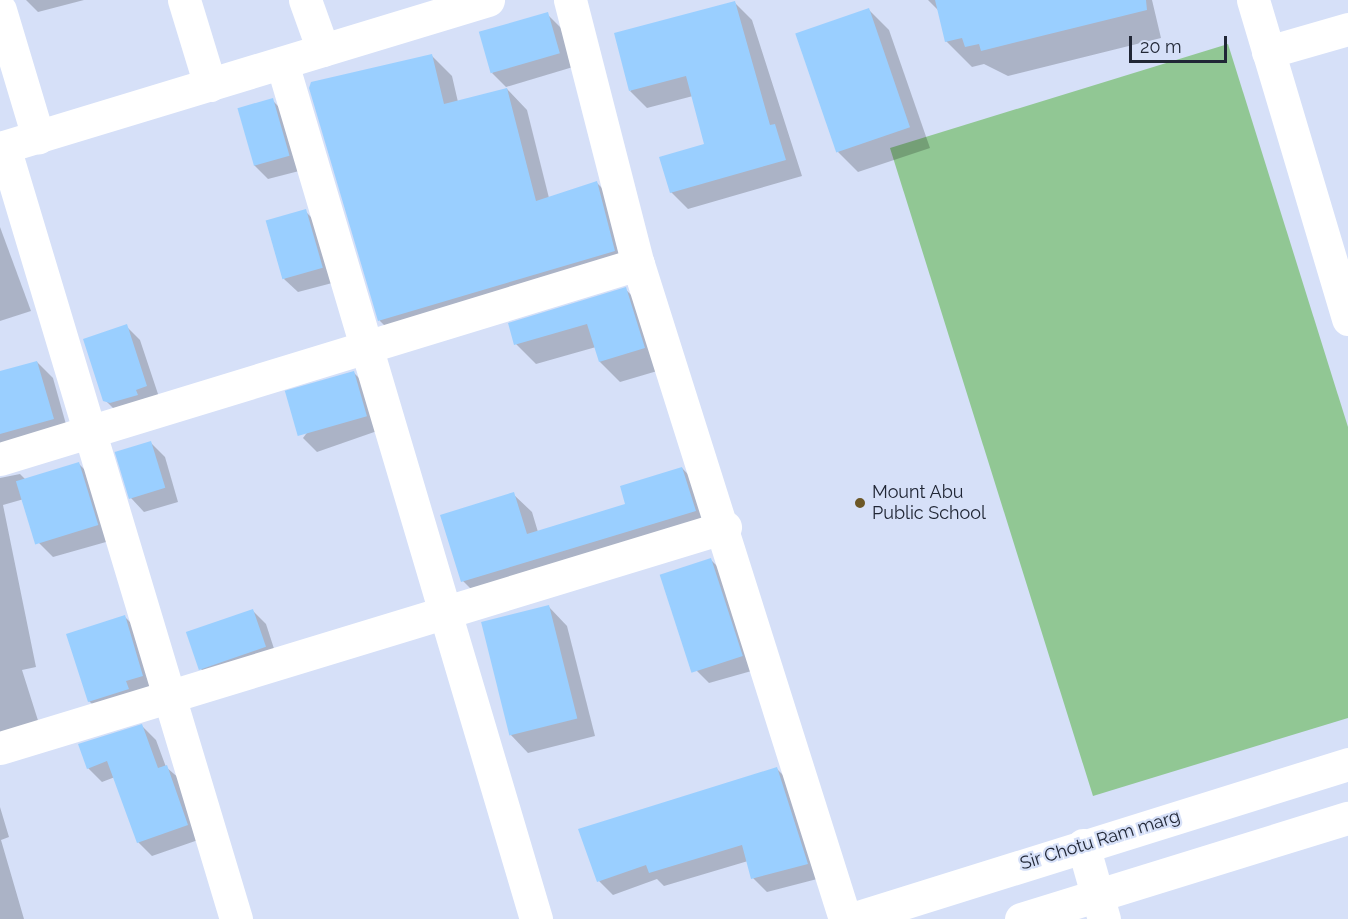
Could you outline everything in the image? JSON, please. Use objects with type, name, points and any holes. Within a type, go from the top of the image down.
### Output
[{"type":"street","points":[[184,0],[210,85]]},
{"type":"street","points":[[305,0],[323,50]]},
{"type":"street","points":[[236,919],[2,147],[488,0]]},
{"type":"street","points":[[570,0],[638,264],[725,527],[791,761],[845,919]]},
{"type":"street","points":[[1252,0],[1348,319]]},
{"type":"street","points":[[0,10],[38,137]]},
{"type":"street","points":[[1268,52],[1348,29]]},
{"type":"street","points":[[282,63],[536,919]]},
{"type":"street","points":[[0,459],[638,264]]},
{"type":"street","points":[[0,748],[725,527]]},
{"type":"street","name":"Sir Chotu Ram marg","points":[[852,919],[1348,764]]},
{"type":"street","points":[[1022,919],[1101,907],[1348,818]]},
{"type":"street","points":[[1083,845],[1101,907]]},
{"type":"green space","points":[[1228,44],[1348,427],[1348,718],[1093,796],[890,148]]},
{"type":"building","points":[[935,0],[1146,0],[1147,10],[981,51],[979,44],[965,47],[962,38],[945,42]]},
{"type":"building","points":[[735,1],[770,125],[775,124],[786,160],[670,193],[659,157],[704,144],[686,76],[629,91],[614,33]]},
{"type":"building","points":[[869,8],[910,127],[836,153],[795,33]]},
{"type":"building","points":[[548,12],[560,53],[491,73],[479,32]]},
{"type":"building","points":[[432,54],[444,104],[507,88],[536,201],[597,181],[615,251],[378,321],[309,88],[311,82]]},
{"type":"building","points":[[273,98],[290,156],[254,166],[237,108]]},
{"type":"building","points":[[306,209],[323,268],[282,279],[266,221]]},
{"type":"building","points":[[626,287],[645,348],[599,362],[587,324],[514,345],[508,323]]},
{"type":"building","points":[[127,324],[147,386],[136,390],[138,395],[110,403],[103,401],[83,339]]},
{"type":"building","points":[[37,361],[54,419],[0,434],[0,371]]},
{"type":"building","points":[[354,371],[367,416],[298,436],[285,391]]},
{"type":"building","points":[[151,441],[165,488],[129,499],[115,452]]},
{"type":"building","points":[[79,462],[98,525],[35,544],[16,481]]},
{"type":"building","points":[[682,467],[696,511],[461,582],[440,515],[514,492],[527,534],[625,504],[620,486]]},
{"type":"building","points":[[711,558],[743,656],[691,673],[660,575]]},
{"type":"building","points":[[549,605],[577,719],[509,735],[481,622]]},
{"type":"building","points":[[253,609],[266,647],[199,670],[186,632]]},
{"type":"building","points":[[125,615],[143,676],[126,681],[129,689],[88,702],[66,634]]},
{"type":"building","points":[[142,724],[158,768],[167,765],[188,825],[137,843],[107,761],[87,769],[78,744]]},
{"type":"building","points":[[777,767],[808,864],[751,879],[742,845],[649,873],[646,865],[597,882],[578,829]]},
{"type":"place","name":"Mount Abu Public School","points":[[860,503]]}]
